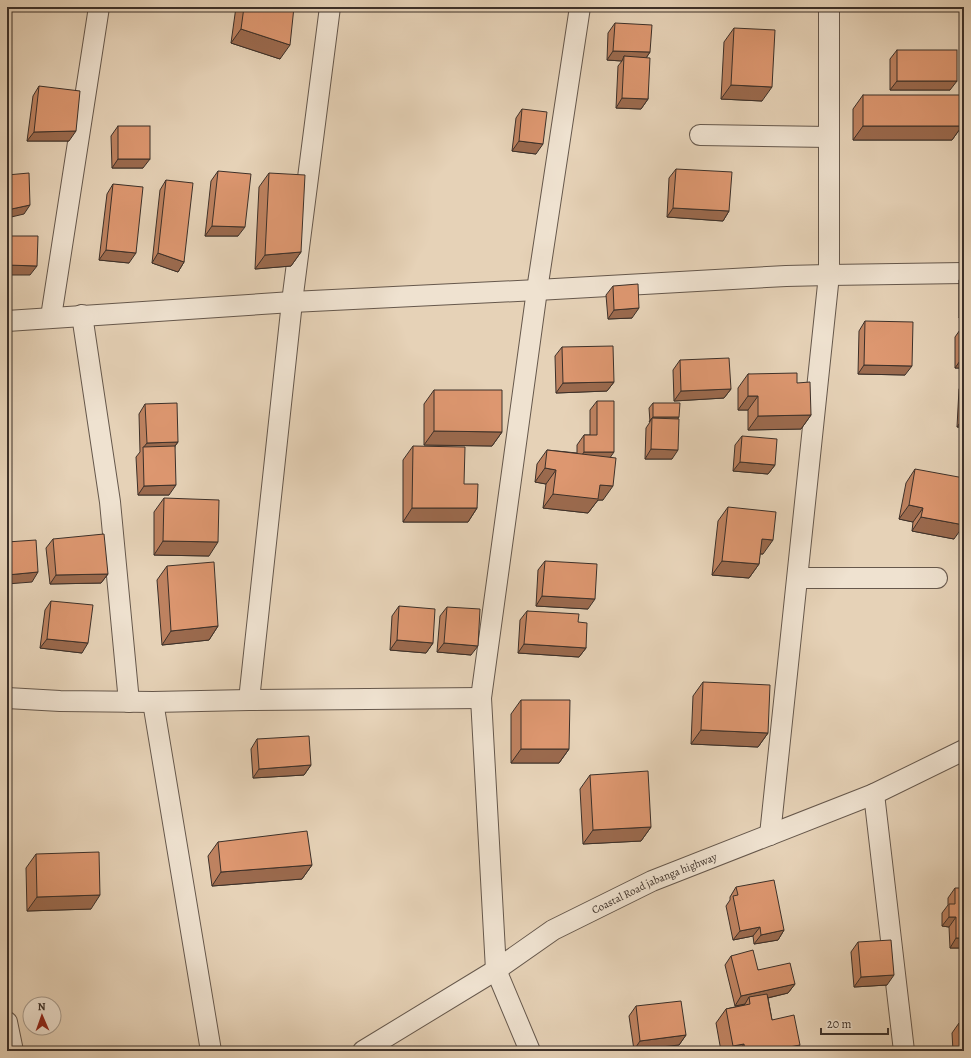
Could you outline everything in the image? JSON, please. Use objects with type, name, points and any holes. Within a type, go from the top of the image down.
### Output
[{"type":"street","points":[[51,317],[99,7]]},
{"type":"street","points":[[249,700],[292,302],[330,7]]},
{"type":"street","points":[[530,1051],[496,970],[481,698],[537,290],[580,7]]},
{"type":"street","points":[[770,835],[829,275],[829,7]]},
{"type":"street","points":[[700,135],[829,137]]},
{"type":"street","points":[[7,321],[292,302],[778,277],[964,273]]},
{"type":"street","points":[[82,315],[110,502],[129,702]]},
{"type":"street","points":[[798,578],[937,578]]},
{"type":"street","points":[[7,698],[60,701],[153,702],[481,698]]},
{"type":"street","points":[[153,702],[211,1051]]},
{"type":"street","name":"Coastal Road jabanga highway","points":[[363,1051],[496,970],[553,930],[652,881],[874,794],[964,750]]},
{"type":"street","points":[[874,794],[904,1051]]},
{"type":"street","points":[[7,1022],[13,1051]]},
{"type":"building","points":[[244,7],[294,7],[290,45],[241,29]]},
{"type":"building","points":[[615,23],[652,25],[650,52],[613,51]]},
{"type":"building","points":[[734,28],[775,30],[772,87],[731,85]]},
{"type":"building","points":[[897,50],[957,50],[957,81],[897,81]]},
{"type":"building","points":[[624,56],[650,58],[648,99],[622,98]]},
{"type":"building","points":[[39,86],[80,91],[76,131],[34,132]]},
{"type":"building","points":[[863,95],[962,95],[962,126],[863,126]]},
{"type":"building","points":[[522,109],[547,112],[543,144],[519,141]]},
{"type":"building","points":[[118,126],[150,126],[150,159],[118,159]]},
{"type":"building","points":[[676,169],[732,172],[729,211],[673,208]]},
{"type":"building","points":[[218,171],[251,174],[245,227],[212,226]]},
{"type":"building","points":[[29,173],[30,205],[7,210],[7,175]]},
{"type":"building","points":[[269,173],[305,175],[301,252],[265,255]]},
{"type":"building","points":[[166,180],[193,183],[184,262],[158,253]]},
{"type":"building","points":[[113,184],[143,187],[136,253],[106,250]]},
{"type":"building","points":[[7,236],[38,236],[37,266],[7,265]]},
{"type":"building","points":[[638,284],[639,308],[614,310],[613,286]]},
{"type":"building","points":[[865,321],[913,322],[912,366],[864,365]]},
{"type":"building","points":[[962,327],[964,327],[964,358],[962,358]]},
{"type":"building","points":[[613,346],[614,382],[563,383],[562,347]]},
{"type":"building","points":[[729,358],[731,389],[681,391],[680,360]]},
{"type":"building","points":[[797,373],[797,383],[810,382],[811,415],[758,416],[758,396],[748,396],[748,374]]},
{"type":"building","points":[[434,390],[502,390],[502,432],[434,431]]},
{"type":"building","points":[[597,401],[614,401],[614,452],[584,452],[584,435],[597,435]]},
{"type":"building","points":[[177,403],[178,442],[147,443],[145,404]]},
{"type":"building","points":[[653,403],[680,403],[679,417],[653,417]]},
{"type":"building","points":[[652,418],[679,419],[678,450],[651,449]]},
{"type":"building","points":[[742,436],[777,439],[775,465],[740,462]]},
{"type":"building","points":[[175,446],[176,485],[144,486],[143,447]]},
{"type":"building","points":[[413,446],[465,447],[464,484],[478,484],[477,508],[412,508]]},
{"type":"building","points":[[547,450],[616,458],[613,486],[600,485],[598,499],[553,494],[556,470],[545,468]]},
{"type":"building","points":[[915,469],[964,478],[964,525],[921,517],[923,508],[909,505]]},
{"type":"building","points":[[164,498],[219,500],[218,542],[163,541]]},
{"type":"building","points":[[728,507],[776,512],[773,540],[762,539],[759,564],[722,561]]},
{"type":"building","points":[[104,534],[108,574],[56,575],[53,539]]},
{"type":"building","points":[[36,540],[38,572],[7,575],[7,542]]},
{"type":"building","points":[[545,561],[597,564],[595,599],[542,596]]},
{"type":"building","points":[[214,562],[218,626],[171,631],[167,566]]},
{"type":"building","points":[[51,601],[93,605],[88,643],[47,639]]},
{"type":"building","points":[[399,606],[435,609],[433,643],[397,640]]},
{"type":"building","points":[[447,607],[480,609],[478,646],[444,643]]},
{"type":"building","points":[[527,611],[579,614],[578,622],[587,623],[586,648],[524,644]]},
{"type":"building","points":[[703,682],[770,685],[768,733],[701,730]]},
{"type":"building","points":[[521,700],[570,700],[569,749],[521,749]]},
{"type":"building","points":[[309,736],[311,765],[259,769],[257,739]]},
{"type":"building","points":[[648,771],[651,827],[593,830],[590,775]]},
{"type":"building","points":[[307,831],[312,865],[221,872],[218,842]]},
{"type":"building","points":[[99,852],[100,895],[37,897],[36,854]]},
{"type":"building","points":[[774,880],[784,930],[761,935],[760,927],[740,931],[733,896],[738,895],[736,887]]},
{"type":"building","points":[[955,888],[964,888],[964,938],[956,938],[956,917],[949,917],[949,904],[955,904]]},
{"type":"building","points":[[891,940],[894,975],[861,977],[858,942]]},
{"type":"building","points":[[753,950],[758,970],[790,963],[795,984],[741,996],[731,956]]},
{"type":"building","points":[[767,994],[772,1020],[794,1015],[800,1045],[768,1051],[745,1051],[744,1044],[733,1046],[726,1009],[750,1004],[749,997]]},
{"type":"building","points":[[681,1001],[686,1035],[640,1041],[636,1006]]},
{"type":"building","points":[[959,1023],[964,1023],[964,1047],[960,1047]]}]
